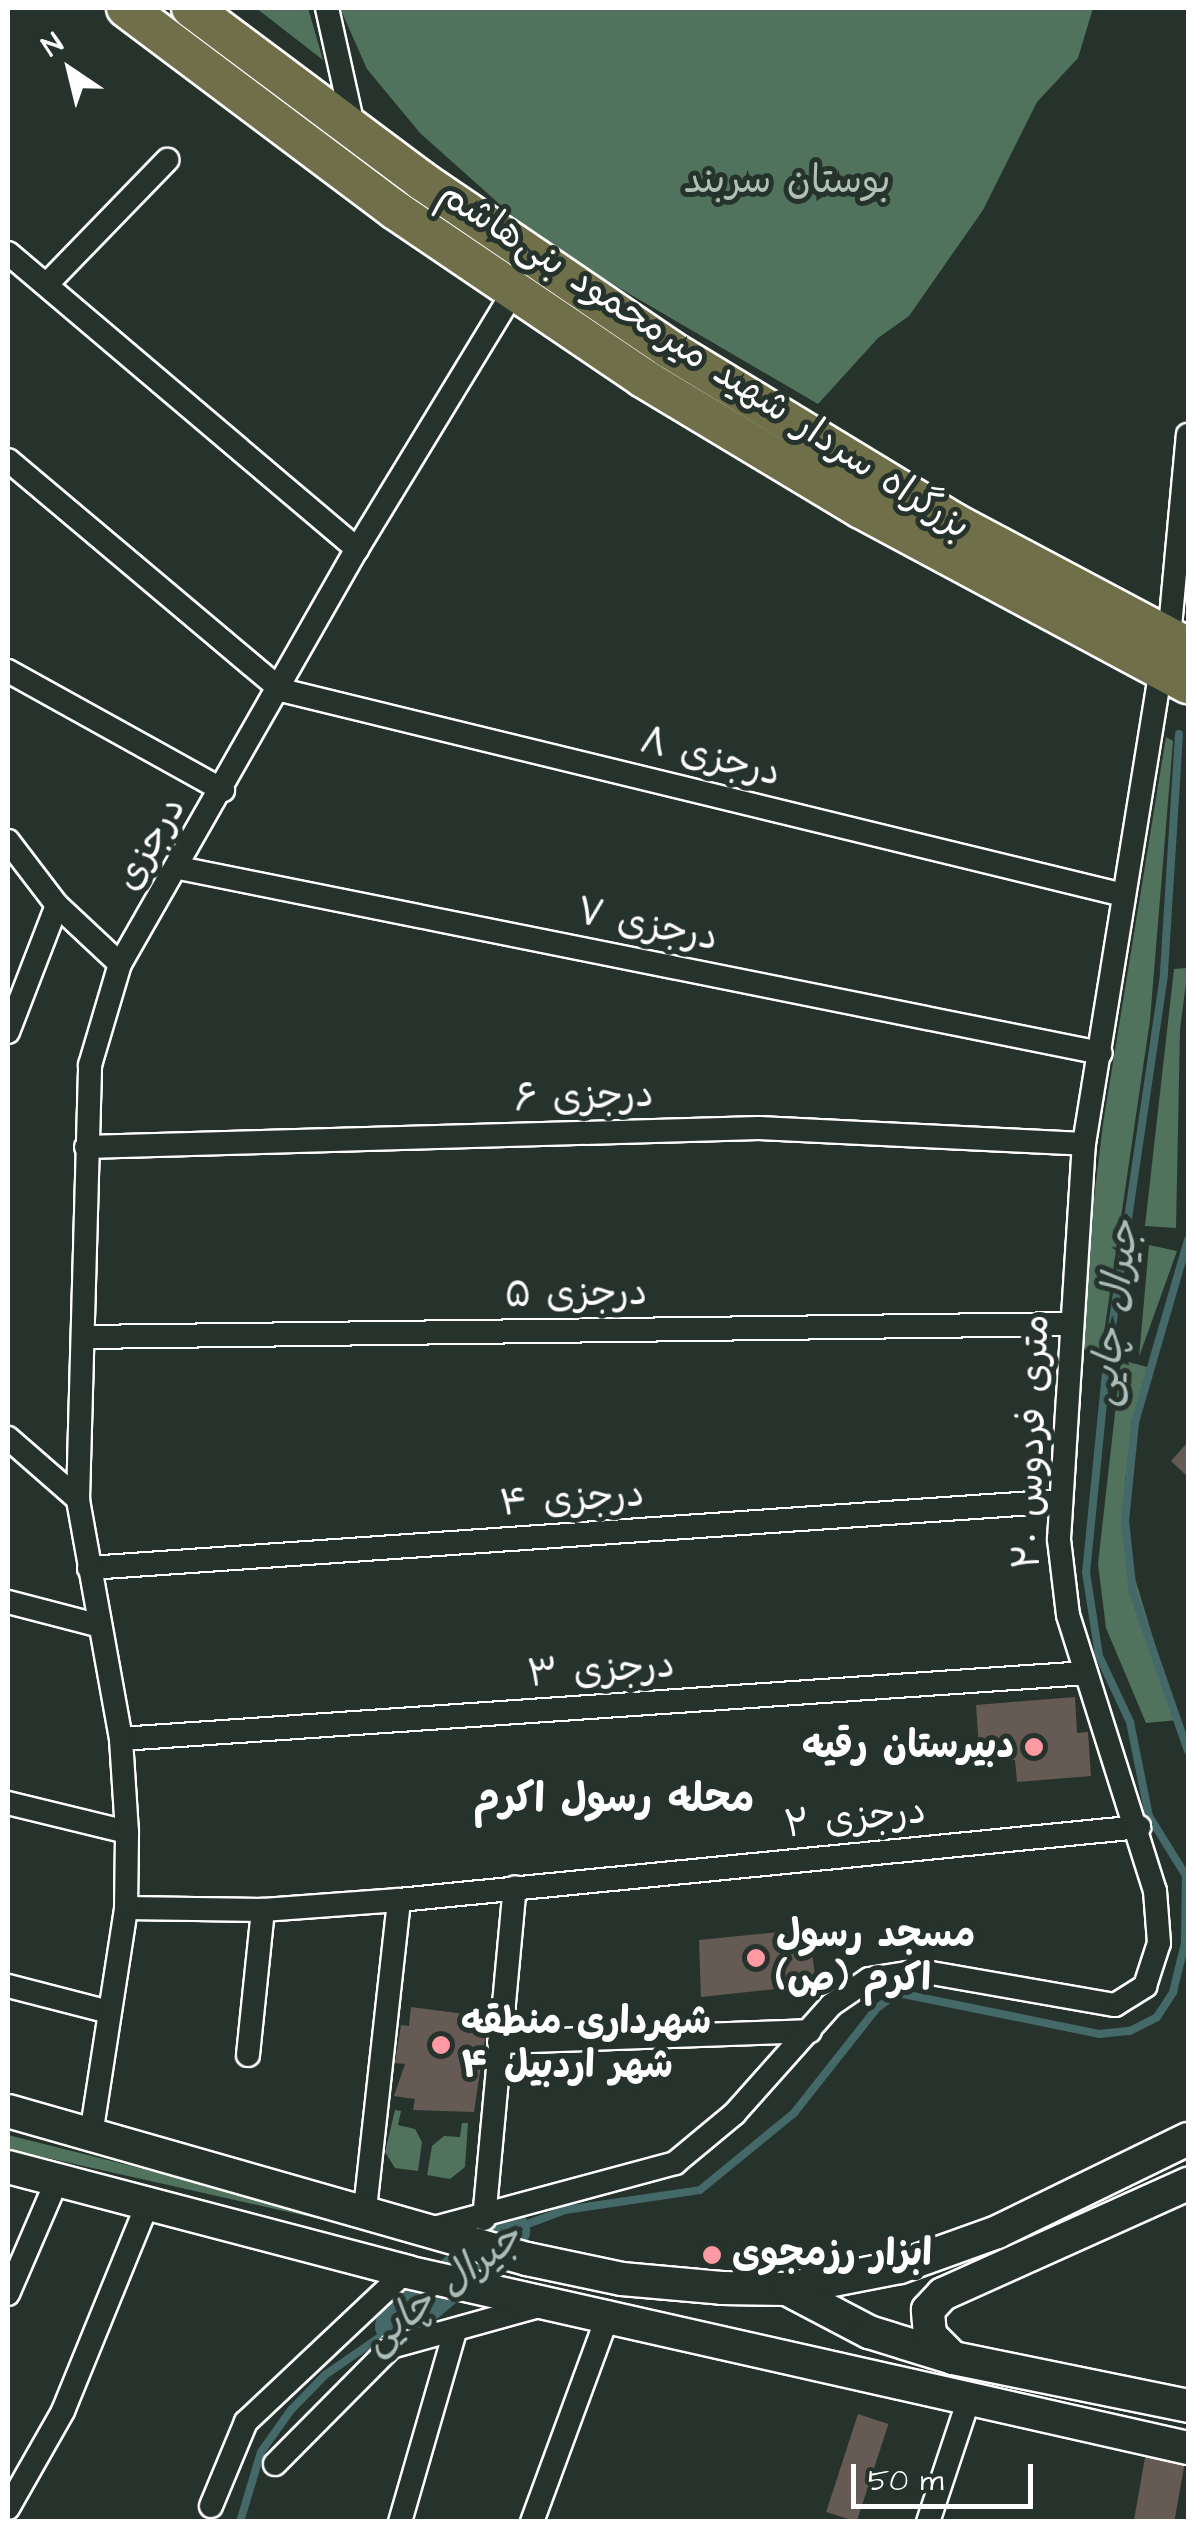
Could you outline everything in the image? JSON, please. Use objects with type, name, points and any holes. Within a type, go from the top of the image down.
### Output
[{"type":"highway","name":"بزرگراه سردار شهید میرمحمود بنی‌هاشم","points":[[126,8],[231,91],[514,292],[861,510],[1177,660]]},
{"type":"highway","name":"بزرگراه سردار شهید میرمحمود بنی‌هاشم","points":[[191,8],[521,252],[669,348],[1177,660]]},
{"type":"main road","points":[[8,2112],[528,2259],[622,2280],[787,2288],[900,2267],[997,2232],[1188,2139]]},
{"type":"main road","points":[[8,2167],[406,2272],[608,2313],[1188,2448]]},
{"type":"main road","points":[[952,2358],[930,2335],[928,2310],[943,2294],[1188,2184]]},
{"type":"main road","points":[[787,2288],[869,2332],[952,2358],[1188,2406]]},
{"type":"street","points":[[327,8],[352,125]]},
{"type":"street","points":[[47,284],[167,160]]},
{"type":"street","points":[[8,253],[357,549]]},
{"type":"street","name":"درجزی","points":[[91,2134],[126,1908],[128,1832],[120,1739],[96,1625],[78,1500],[90,1065],[120,964],[179,868],[357,549],[514,292]]},
{"type":"street","name":"۲۰ متری فردوس","points":[[422,2231],[484,2219],[675,2163],[713,2136],[850,1991],[896,1972],[1114,2005],[1144,1986],[1159,1942],[1139,1827],[1086,1673],[1062,1576],[1061,1501],[1084,1144],[1101,1054],[1122,895],[1177,660],[1188,435]]},
{"type":"street","points":[[8,460],[280,690]]},
{"type":"street","points":[[8,671],[223,790]]},
{"type":"street","name":"درجزی ۸","points":[[280,690],[1122,895]]},
{"type":"street","points":[[8,841],[57,905],[120,964]]},
{"type":"street","name":"درجزی ۷","points":[[179,868],[1101,1054]]},
{"type":"street","points":[[8,1032],[57,905]]},
{"type":"street","name":"درجزی ۶","points":[[86,1147],[758,1128],[1084,1144]]},
{"type":"street","name":"درجزی ۵","points":[[83,1336],[1070,1324]]},
{"type":"street","points":[[8,1438],[78,1500]]},
{"type":"street","name":"درجزی ۴","points":[[89,1568],[1061,1501]]},
{"type":"street","points":[[8,1602],[96,1625]]},
{"type":"street","name":"درجزی ۳","points":[[120,1739],[1086,1673]]},
{"type":"street","points":[[8,1803],[128,1832]]},
{"type":"street","name":"درجزی ۲","points":[[126,1908],[263,1910],[399,1900],[1139,1827]]},
{"type":"street","points":[[484,2219],[515,1887]]},
{"type":"street","points":[[365,2210],[399,1900]]},
{"type":"street","points":[[248,2055],[263,1910]]},
{"type":"street","points":[[8,1986],[109,2012]]},
{"type":"street","points":[[499,2042],[810,2031]]},
{"type":"street","points":[[8,2294],[57,2180]]},
{"type":"street","points":[[8,2508],[64,2410],[148,2203]]},
{"type":"street","points":[[211,2506],[246,2422],[406,2272]]},
{"type":"street","points":[[275,2464],[391,2347],[545,2301]]},
{"type":"street","points":[[558,2522],[534,2517],[608,2313]]},
{"type":"street","points":[[400,2522],[455,2331]]},
{"type":"street","points":[[928,2522],[970,2396]]},
{"type":"green space","points":[[256,8],[308,8],[323,60]]},
{"type":"green space","name":"بوستان سربند","points":[[340,8],[1093,8],[1078,58],[1037,102],[983,210],[909,316],[878,338],[818,404],[544,244],[420,133],[367,69]]},
{"type":"green space","points":[[1166,737],[1173,741],[1150,1020],[1101,1353],[1076,1348],[1103,1124]]},
{"type":"green space","points":[[1188,968],[1180,1029],[1176,1228],[1145,1226],[1174,969]]},
{"type":"green space","points":[[1149,1245],[1177,1251],[1139,1357]]},
{"type":"green space","points":[[1121,1360],[1147,1367],[1125,1479],[1126,1549],[1178,1720],[1146,1723],[1106,1628],[1098,1564]]},
{"type":"green space","points":[[395,2110],[401,2111],[398,2125],[415,2129],[422,2142],[418,2171],[395,2168],[385,2152]]},
{"type":"green space","points":[[462,2123],[468,2123],[465,2167],[450,2179],[427,2175],[432,2146],[444,2136],[460,2137]]},
{"type":"green space","points":[[8,2135],[243,2194],[351,2226],[8,2149]]},
{"type":"building","points":[[1188,1442],[1188,1477],[1171,1461]]},
{"type":"building","name":"دبیرستان رقیه","points":[[1075,1697],[1077,1733],[1088,1732],[1091,1776],[1017,1782],[1015,1760],[980,1763],[976,1705]]},
{"type":"building","name":"مسجد رسول اکرم (ص)","points":[[809,1929],[815,1976],[804,1986],[701,1997],[699,1940]]},
{"type":"building","name":"شهرداری منطقه ۴ شهر اردبیل","points":[[411,2007],[488,2017],[474,2112],[413,2110],[415,2099],[394,2096],[405,2064],[395,2063],[401,2025],[409,2026]]},
{"type":"building","points":[[858,2414],[888,2424],[857,2522],[826,2512]]},
{"type":"building","points":[[1146,2452],[1185,2459],[1174,2522],[1134,2522]]},
{"type":"waterway","name":"جیرال چایی","points":[[1179,734],[1164,975],[1108,1353],[1086,1572],[1099,1656],[1130,1722],[1149,1816],[1185,1874]]},
{"type":"waterway","name":"جیرال چایی","points":[[1188,1240],[1135,1423],[1125,1521],[1133,1593],[1188,1751]]},
{"type":"waterway","name":"جیرال چایی","points":[[509,2231],[565,2210],[700,2190],[794,2113],[877,2008],[898,1993],[1099,2034],[1130,2031],[1157,2017],[1173,1992],[1185,1943],[1186,1873]]},
{"type":"waterway","name":"جیرال چایی","points":[[396,2326],[509,2231]]},
{"type":"waterway","name":"جیرال چایی","points":[[240,2522],[261,2452],[291,2410],[325,2375],[396,2326]]},
{"type":"place","name":"دبیرستان رقیه","points":[[1034,1747]]},
{"type":"place","name":"مسجد رسول اکرم (ص)","points":[[756,1958]]},
{"type":"place","name":"شهرداری منطقه ۴ شهر اردبیل","points":[[441,2045]]},
{"type":"place","name":"ابزار رزمجوی","points":[[712,2255]]},
{"type":"district","name":"محله رسول اکرم","points":[[614,1800]]}]
